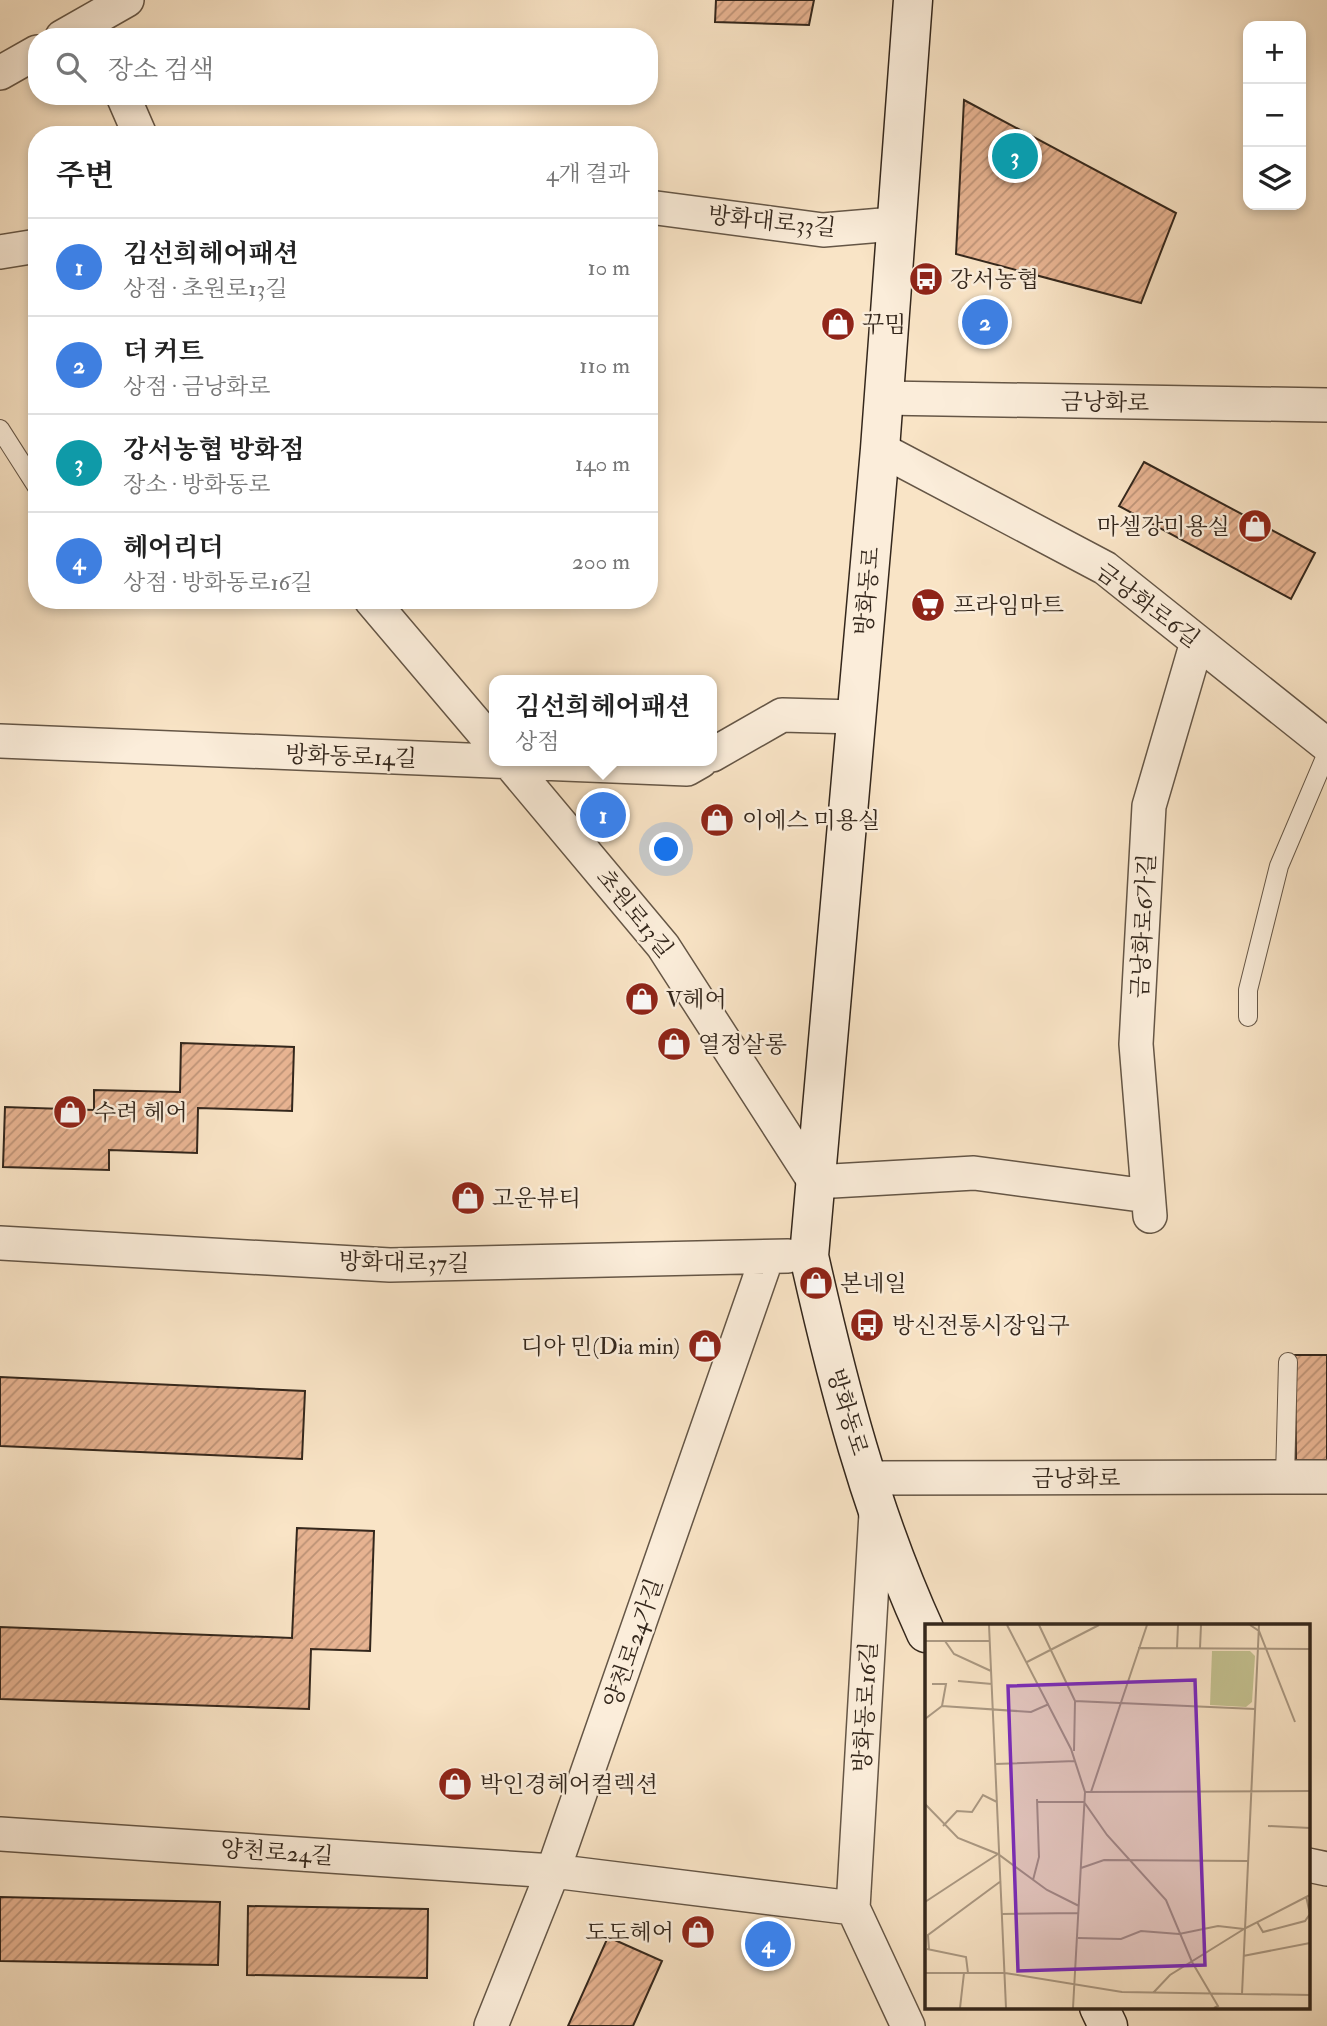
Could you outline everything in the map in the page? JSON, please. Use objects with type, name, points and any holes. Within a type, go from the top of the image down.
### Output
[{"type":"street","points":[[89,19],[127,0]]},
{"type":"street","name":"방화동로","points":[[913,0],[894,224],[880,449],[809,1256],[834,1368],[872,1492],[895,1565],[925,1631]]},
{"type":"street","points":[[0,73],[28,57]]},
{"type":"street","points":[[127,105],[136,126]]},
{"type":"street","name":"방화대로33길","points":[[658,208],[824,230],[894,224]]},
{"type":"street","points":[[0,252],[28,247]]},
{"type":"street","name":"금낭화로","points":[[883,398],[1327,405]]},
{"type":"street","name":"금낭화로6길","points":[[880,449],[1105,569],[1327,745]]},
{"type":"street","name":"초원로13길","points":[[379,609],[489,738]]},
{"type":"street","name":"금낭화로6가길","points":[[815,1182],[974,1173],[1149,1206],[1136,1044],[1149,806],[1197,642]]},
{"type":"street","points":[[717,752],[782,715],[856,717]]},
{"type":"street","name":"방화동로14길","points":[[0,741],[489,756]]},
{"type":"street","name":"초원로13길","points":[[512,766],[663,946],[815,1182]]},
{"type":"street","name":"방화동로14길","points":[[645,766],[687,769],[692,766]]},
{"type":"street","name":"방화대로37길","points":[[0,1243],[390,1265],[809,1256]]},
{"type":"street","name":"양천로24가길","points":[[491,2026],[553,1871],[767,1257]]},
{"type":"street","name":"금낭화로","points":[[872,1492],[1327,1477]]},
{"type":"street","name":"방화동로16길","points":[[872,1492],[853,1909],[908,2026]]},
{"type":"street","name":"양천로24길","points":[[0,1834],[553,1871]]},
{"type":"street","points":[[553,1871],[853,1909]]},
{"type":"street","points":[[1099,2008],[1108,2026]]},
{"type":"lane","points":[[0,429],[28,473]]},
{"type":"lane","points":[[1248,1017],[1248,990],[1279,866],[1327,753]]},
{"type":"lane","points":[[1285,1477],[1288,1362]]},
{"type":"building","points":[[716,0],[814,0],[809,25],[715,22]]},
{"type":"building","points":[[964,100],[1176,213],[1141,303],[956,254]]},
{"type":"building","points":[[1144,462],[1315,553],[1291,599],[1119,506]]},
{"type":"building","points":[[181,1043],[294,1047],[292,1111],[198,1108],[197,1153],[109,1150],[109,1170],[3,1167],[5,1107],[94,1110],[94,1090],[180,1092]]},
{"type":"building","points":[[1295,1355],[1327,1355],[1327,1464],[1296,1464]]},
{"type":"building","points":[[0,1377],[305,1391],[302,1459],[0,1446]]},
{"type":"building","points":[[297,1528],[374,1531],[370,1651],[311,1649],[309,1709],[0,1699],[0,1627],[292,1638]]},
{"type":"building","points":[[0,1897],[220,1902],[218,1965],[0,1961]]},
{"type":"building","points":[[248,1906],[428,1909],[427,1978],[247,1975]]},
{"type":"building","points":[[608,1937],[662,1961],[633,2026],[568,2026]]},
{"type":"place","name":"강서농협 방화점","points":[[1015,156]]},
{"type":"place","name":"강서농협","points":[[926,279]]},
{"type":"place","name":"더 커트","points":[[985,322]]},
{"type":"place","name":"꾸밈","points":[[838,324]]},
{"type":"place","name":"마셀강미용실","points":[[1255,526]]},
{"type":"place","name":"프라임마트","points":[[928,605]]},
{"type":"place","name":"김선희헤어패션","points":[[603,815]]},
{"type":"place","name":"이에스 미용실","points":[[717,820]]},
{"type":"place","name":"V헤어","points":[[642,999]]},
{"type":"place","name":"열정살롱","points":[[674,1044]]},
{"type":"place","name":"수려 헤어","points":[[70,1112]]},
{"type":"place","name":"고운뷰티","points":[[468,1198]]},
{"type":"place","name":"본네일","points":[[816,1283]]},
{"type":"place","name":"방신전통시장입구","points":[[867,1325]]},
{"type":"place","name":"디아 민(Dia min)","points":[[705,1346]]},
{"type":"place","name":"박인경헤어컬렉션","points":[[455,1784]]},
{"type":"place","name":"도도헤어","points":[[698,1932]]},
{"type":"place","name":"헤어리더","points":[[768,1944]]}]
